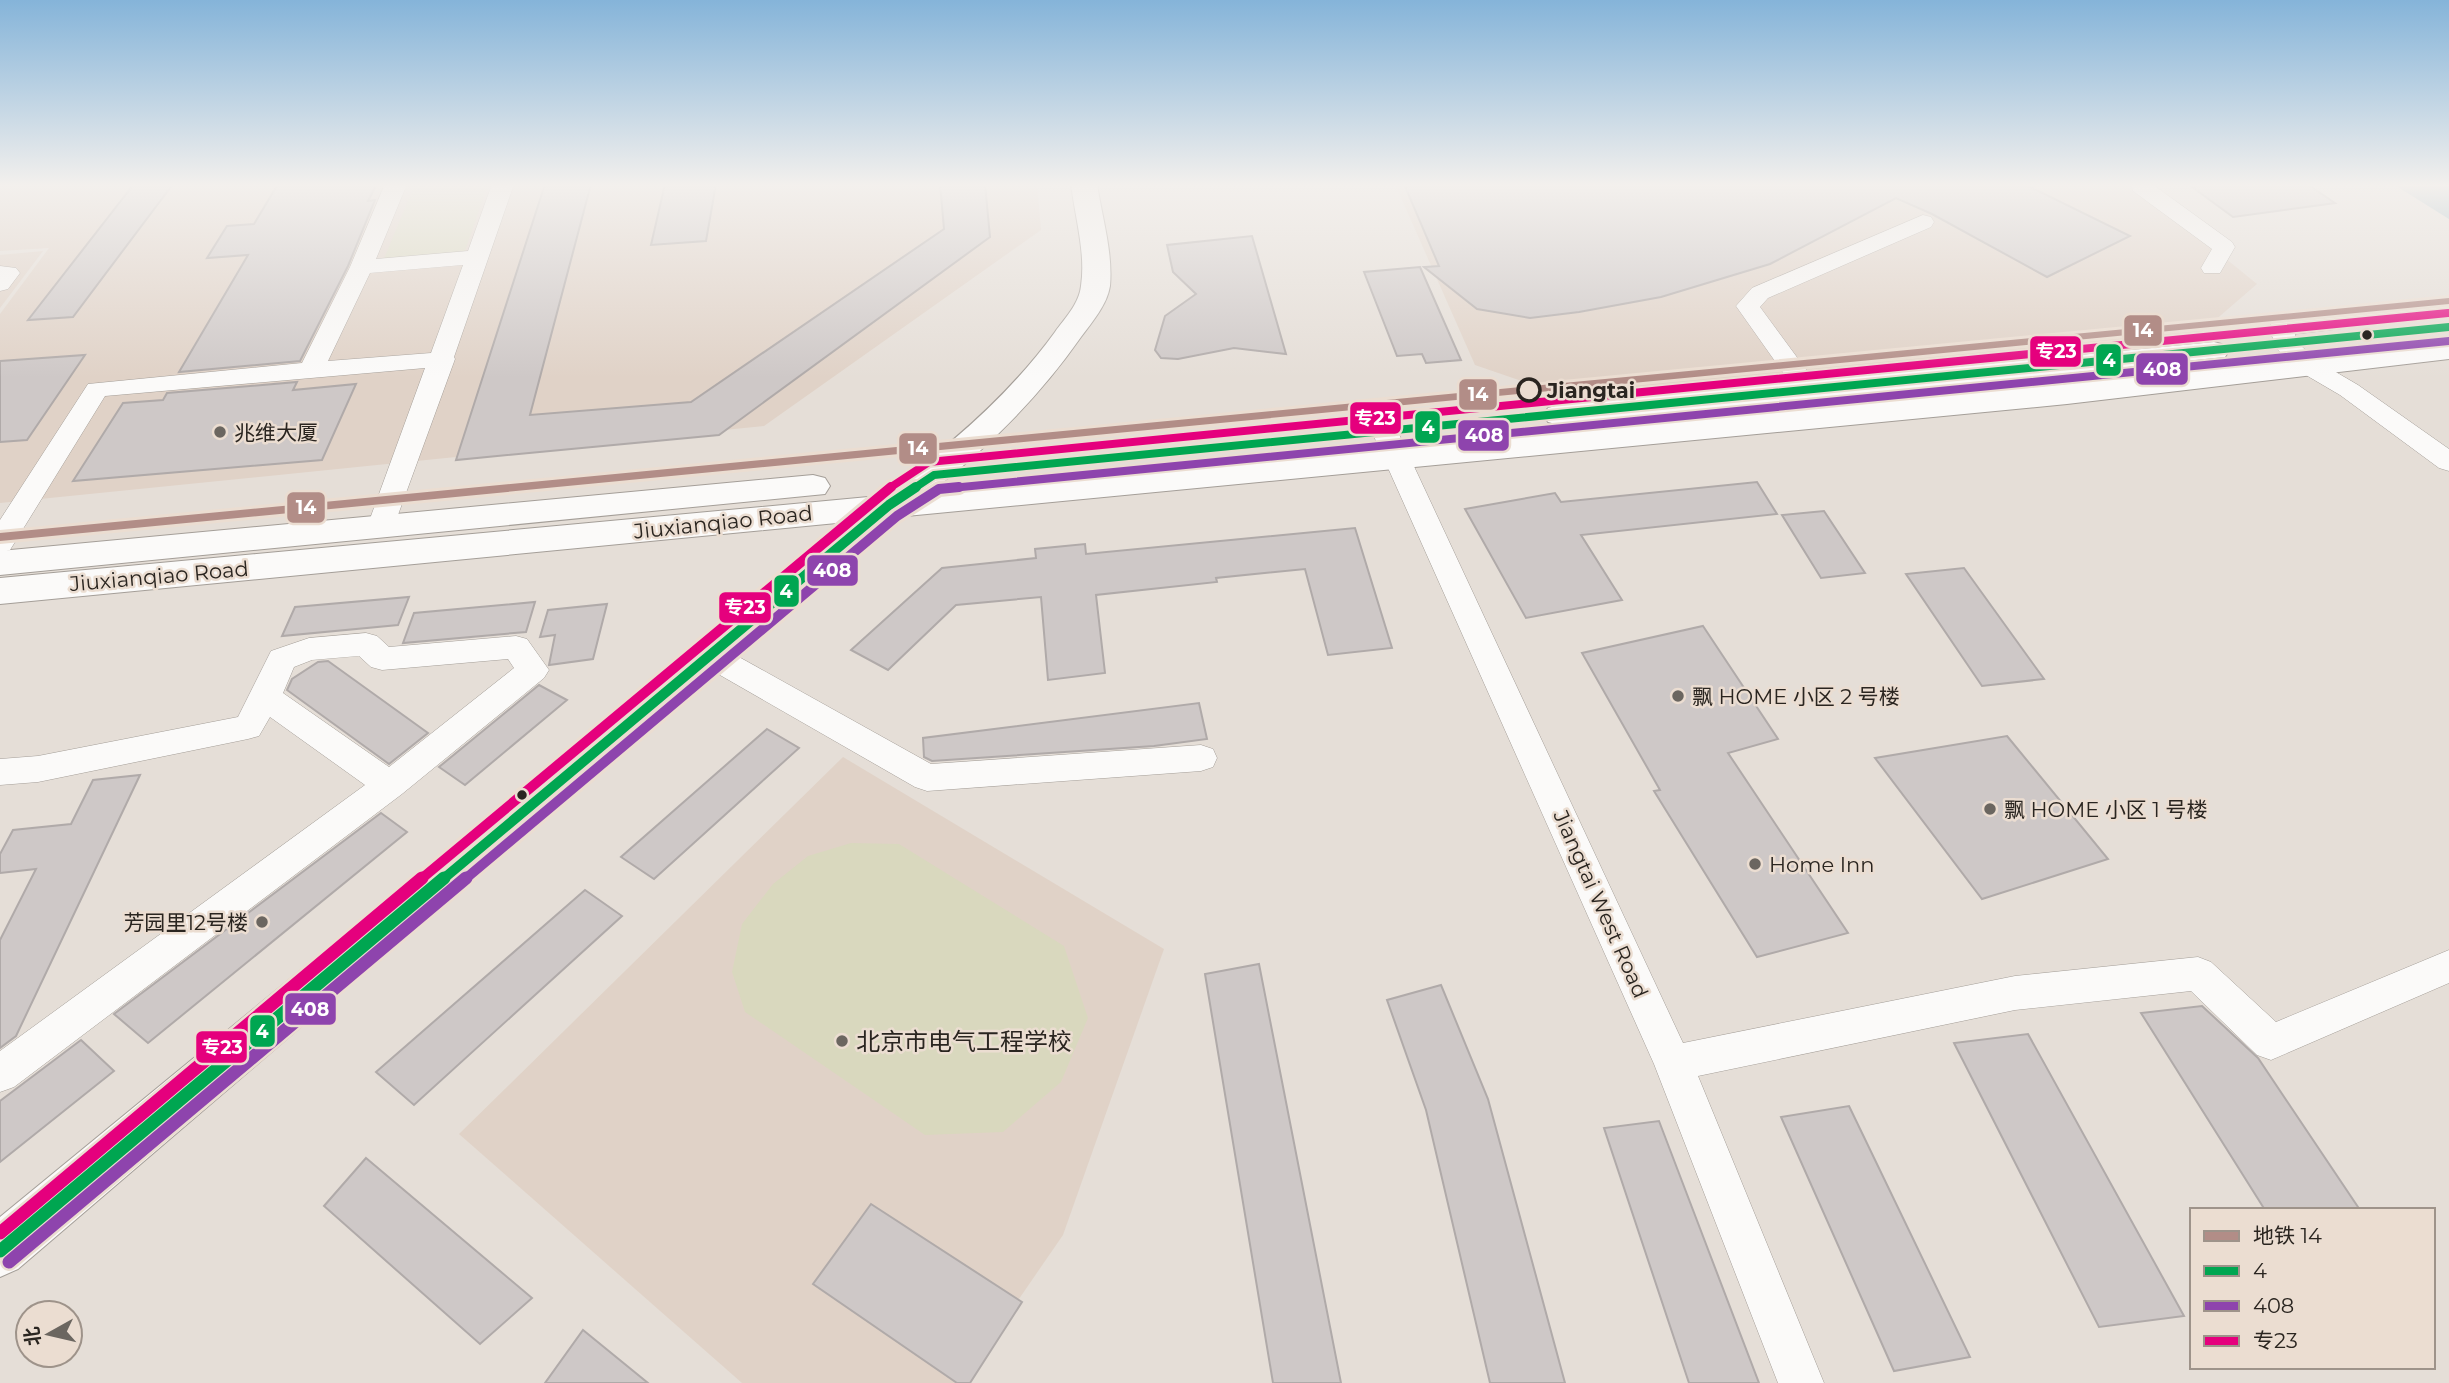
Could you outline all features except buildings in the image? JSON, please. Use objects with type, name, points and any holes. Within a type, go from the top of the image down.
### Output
[{"type":"main road","points":[[0,1251],[889,505],[934,475],[1003,414],[1047,366],[1093,295],[1096,276],[1092,249]]},
{"type":"main road","name":"Jiuxianqiao Road","points":[[0,591],[889,505],[1808,390],[2449,327]]},
{"type":"main road","name":"Jiuxianqiao Road","points":[[0,563],[934,475],[2067,394],[2449,350]]},
{"type":"street","points":[[311,370],[369,249]]},
{"type":"street","points":[[381,527],[481,249]]},
{"type":"street","points":[[1808,390],[1748,306],[1759,293],[1862,249]]},
{"type":"street","points":[[2212,268],[2223,249]]},
{"type":"street","points":[[361,267],[478,257]]},
{"type":"street","points":[[0,273],[8,273],[0,284]]},
{"type":"street","points":[[2449,309],[2281,328],[2286,344],[2308,366],[2349,390],[2449,462]]},
{"type":"street","points":[[0,543],[97,389],[443,359]]},
{"type":"street","name":"Jiangtai West Road","points":[[1390,444],[1673,1063],[1801,1383]]},
{"type":"street","points":[[0,772],[38,769],[248,727],[282,659],[309,649],[366,644],[382,659],[516,647],[533,670],[390,785],[0,1074]]},
{"type":"street","points":[[710,655],[926,778],[1201,758]]},
{"type":"street","points":[[265,696],[390,785]]},
{"type":"street","points":[[1673,1063],[2015,993],[2198,974],[2271,1042],[2449,966]]},
{"type":"shaded area","points":[[0,249],[40,249],[0,251]]},
{"type":"shaded area","points":[[49,249],[1015,249],[764,426],[0,503],[0,314]]},
{"type":"shaded area","points":[[1424,249],[2213,249],[2257,284],[2191,341],[1571,398],[1475,365]]},
{"type":"shaded area","points":[[43,251],[0,308],[0,255]]},
{"type":"shaded area","name":"北京市电气工程学校","points":[[843,757],[1164,949],[1063,1235],[961,1383],[742,1383],[459,1134]]},
{"type":"green space","points":[[388,249],[466,249],[464,254],[383,261]]},
{"type":"green space","points":[[851,843],[899,844],[1064,946],[1088,1018],[1061,1082],[1003,1132],[925,1135],[745,1012],[732,972],[742,924],[773,884],[808,856]]},
{"type":"metro line","name":"14","points":[[0,537],[2449,301]]},
{"type":"transit line","name":"专23","points":[[0,1233],[880,494],[929,462],[2448,313]]},
{"type":"transit line","name":"4","points":[[0,1251],[889,505],[934,475],[2449,327]]},
{"type":"transit line","name":"408","points":[[9,1262],[897,516],[939,489],[2449,341]]},
{"type":"place","name":"Jiangtai","points":[[1529,390]]},
{"type":"place","name":"兆维大厦","points":[[220,432]]},
{"type":"place","name":"飘 HOME 小区 2 号楼","points":[[1678,696]]},
{"type":"place","name":"飘 HOME 小区 1 号楼","points":[[1990,809]]},
{"type":"place","name":"Home Inn","points":[[1755,864]]},
{"type":"place","name":"芳园里12号楼","points":[[262,922]]},
{"type":"place","name":"北京市电气工程学校","points":[[842,1041]]}]
